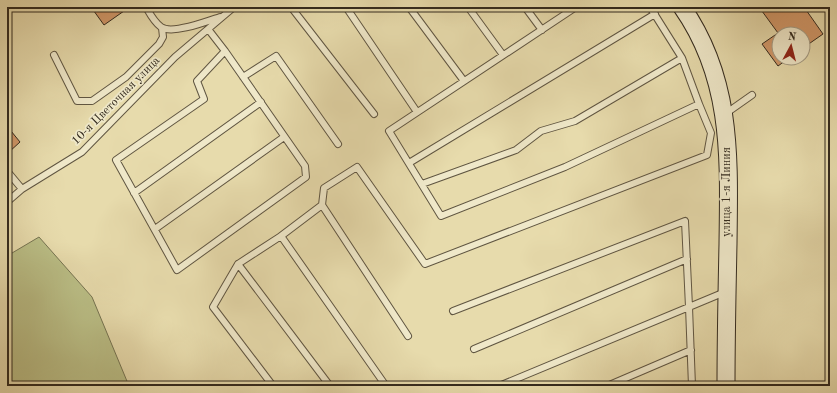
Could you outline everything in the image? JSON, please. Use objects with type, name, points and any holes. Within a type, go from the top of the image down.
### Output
[{"type":"main road","name":"улица 1-я Линия","points":[[682,7],[700,40],[715,76],[725,114],[729,177],[726,386]]},
{"type":"lane","points":[[146,7],[153,19],[162,28],[171,30],[224,15]]},
{"type":"lane","name":"10-я Цветочная улица","points":[[7,202],[22,189],[82,152],[175,57],[234,7]]},
{"type":"lane","points":[[291,7],[374,114]]},
{"type":"lane","points":[[346,7],[418,112]]},
{"type":"lane","points":[[409,7],[464,81]]},
{"type":"lane","points":[[468,7],[503,55]]},
{"type":"lane","points":[[525,7],[542,30]]},
{"type":"lane","points":[[575,7],[390,131],[441,216],[565,167],[699,104]]},
{"type":"lane","points":[[408,336],[322,205],[324,188],[357,167],[425,264],[707,155],[710,133],[682,58],[650,7]]},
{"type":"lane","points":[[409,163],[655,14]]},
{"type":"lane","points":[[54,55],[77,101],[92,101],[126,77],[159,44],[163,37],[162,28]]},
{"type":"lane","points":[[208,29],[225,51],[305,166],[306,177],[177,270],[116,160],[204,99],[197,81],[225,51]]},
{"type":"lane","points":[[243,77],[276,56],[338,144]]},
{"type":"lane","points":[[422,184],[516,150],[541,131],[575,121],[682,58]]},
{"type":"lane","points":[[725,114],[752,95]]},
{"type":"lane","points":[[134,193],[261,102]]},
{"type":"lane","points":[[155,229],[284,136]]},
{"type":"lane","points":[[7,171],[22,189]]},
{"type":"lane","points":[[273,386],[213,307],[238,264],[281,236],[322,205]]},
{"type":"lane","points":[[452,311],[685,221],[692,386]]},
{"type":"lane","points":[[281,236],[386,386]]},
{"type":"lane","points":[[474,349],[687,259]]},
{"type":"lane","points":[[238,264],[330,386]]},
{"type":"lane","points":[[499,386],[727,291]]},
{"type":"lane","points":[[607,386],[690,350]]},
{"type":"green space","points":[[39,237],[92,297],[129,386],[7,386],[7,256]]},
{"type":"building","points":[[91,7],[122,7],[124,11],[104,25]]},
{"type":"building","points":[[759,7],[804,7],[823,34],[811,42],[811,26],[773,26]]},
{"type":"building","points":[[771,38],[771,56],[762,44]]},
{"type":"building","points":[[11,131],[20,142],[9,152],[7,150],[7,134]]}]
